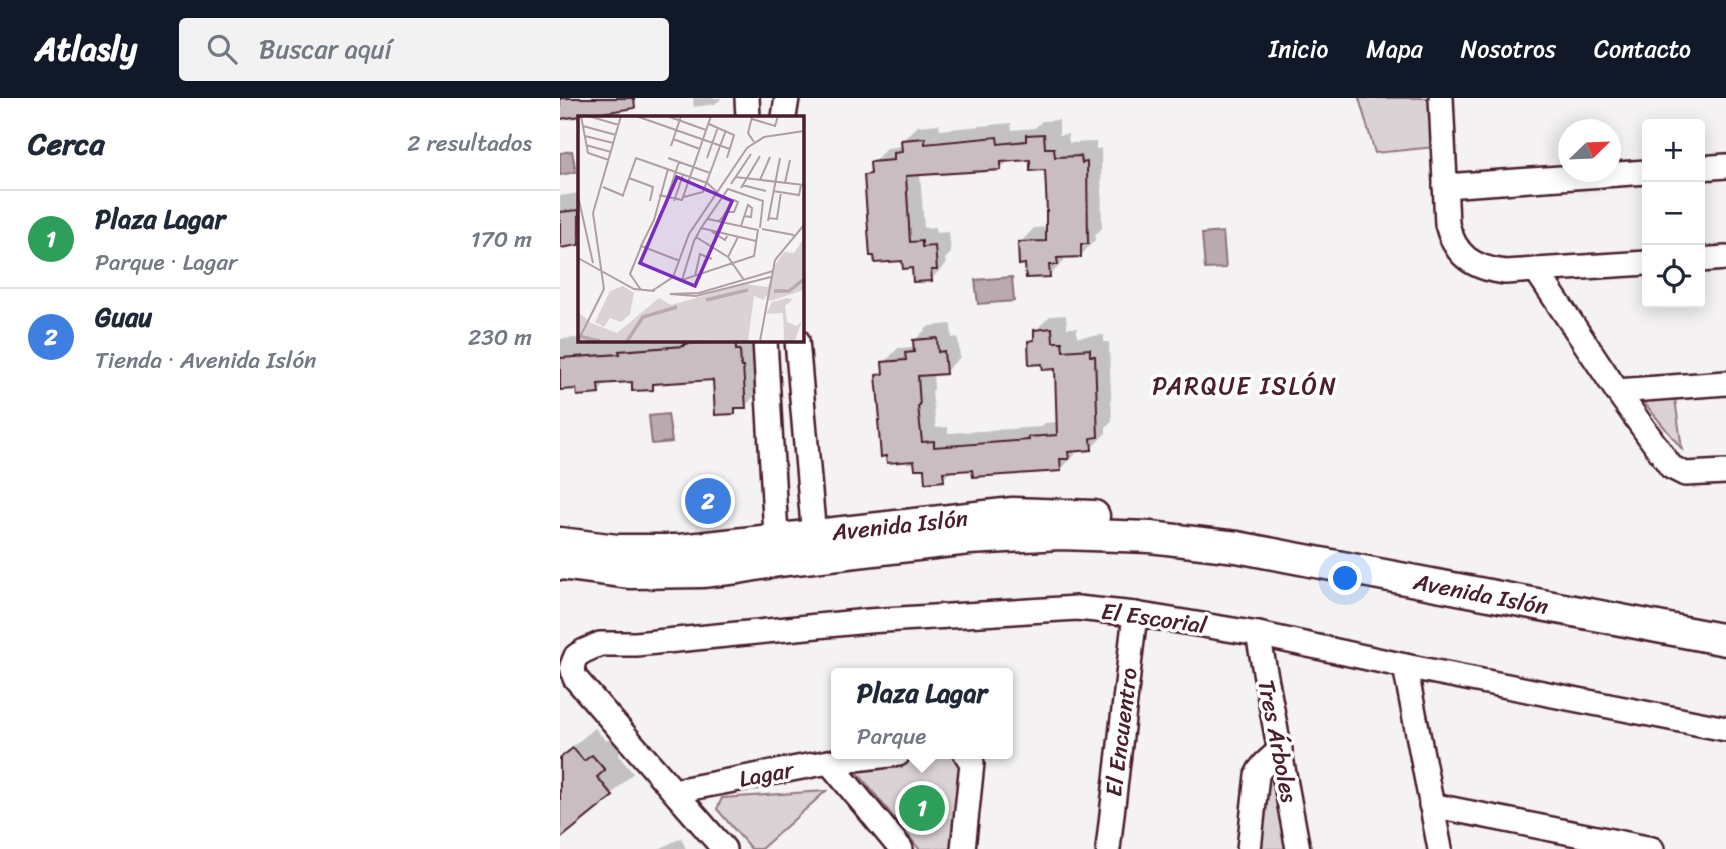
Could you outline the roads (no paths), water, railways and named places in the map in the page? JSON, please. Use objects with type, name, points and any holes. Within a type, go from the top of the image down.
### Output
[{"type":"main road","name":"Avenida Islón","points":[[560,542],[596,548],[648,551],[777,550],[814,545],[1060,534],[1150,537],[1237,547],[1726,640]]},
{"type":"main road","name":"Avenida Islón","points":[[560,564],[617,572],[726,570],[777,550]]},
{"type":"street","points":[[747,98],[748,116]]},
{"type":"street","points":[[783,116],[787,98]]},
{"type":"street","points":[[1441,98],[1447,224],[1450,236],[1461,254],[1478,265],[1505,272],[1642,263]]},
{"type":"street","points":[[1705,168],[1726,166]]},
{"type":"street","points":[[1445,186],[1642,172]]},
{"type":"street","points":[[1705,260],[1726,258]]},
{"type":"street","points":[[1536,270],[1671,467],[1685,474],[1726,472]]},
{"type":"street","points":[[765,341],[777,550]]},
{"type":"street","points":[[797,341],[814,545]]},
{"type":"street","points":[[1617,391],[1726,383]]},
{"type":"street","name":"El Escorial","points":[[675,791],[575,678],[572,666],[576,656],[600,644],[636,644],[869,621],[1077,608],[1135,614],[1258,634],[1405,666],[1726,729]]},
{"type":"street","name":"El Encuentro","points":[[1108,849],[1135,614]]},
{"type":"street","name":"Tres Árboles","points":[[1258,634],[1298,849]]},
{"type":"street","points":[[1405,666],[1440,849]]},
{"type":"street","points":[[1249,849],[1259,768],[1280,750]]},
{"type":"street","name":"Lagar","points":[[675,791],[855,759]]},
{"type":"street","points":[[963,849],[972,762],[970,759]]},
{"type":"street","points":[[829,762],[901,849]]},
{"type":"street","points":[[675,791],[724,849]]},
{"type":"street","points":[[1431,805],[1572,841],[1652,849]]},
{"type":"place","name":"Guau","points":[[708,501]]},
{"type":"place","name":"Plaza Lagar","points":[[922,808]]},
{"type":"district","name":"PARQUE ISLÓN","points":[[1245,386]]}]
